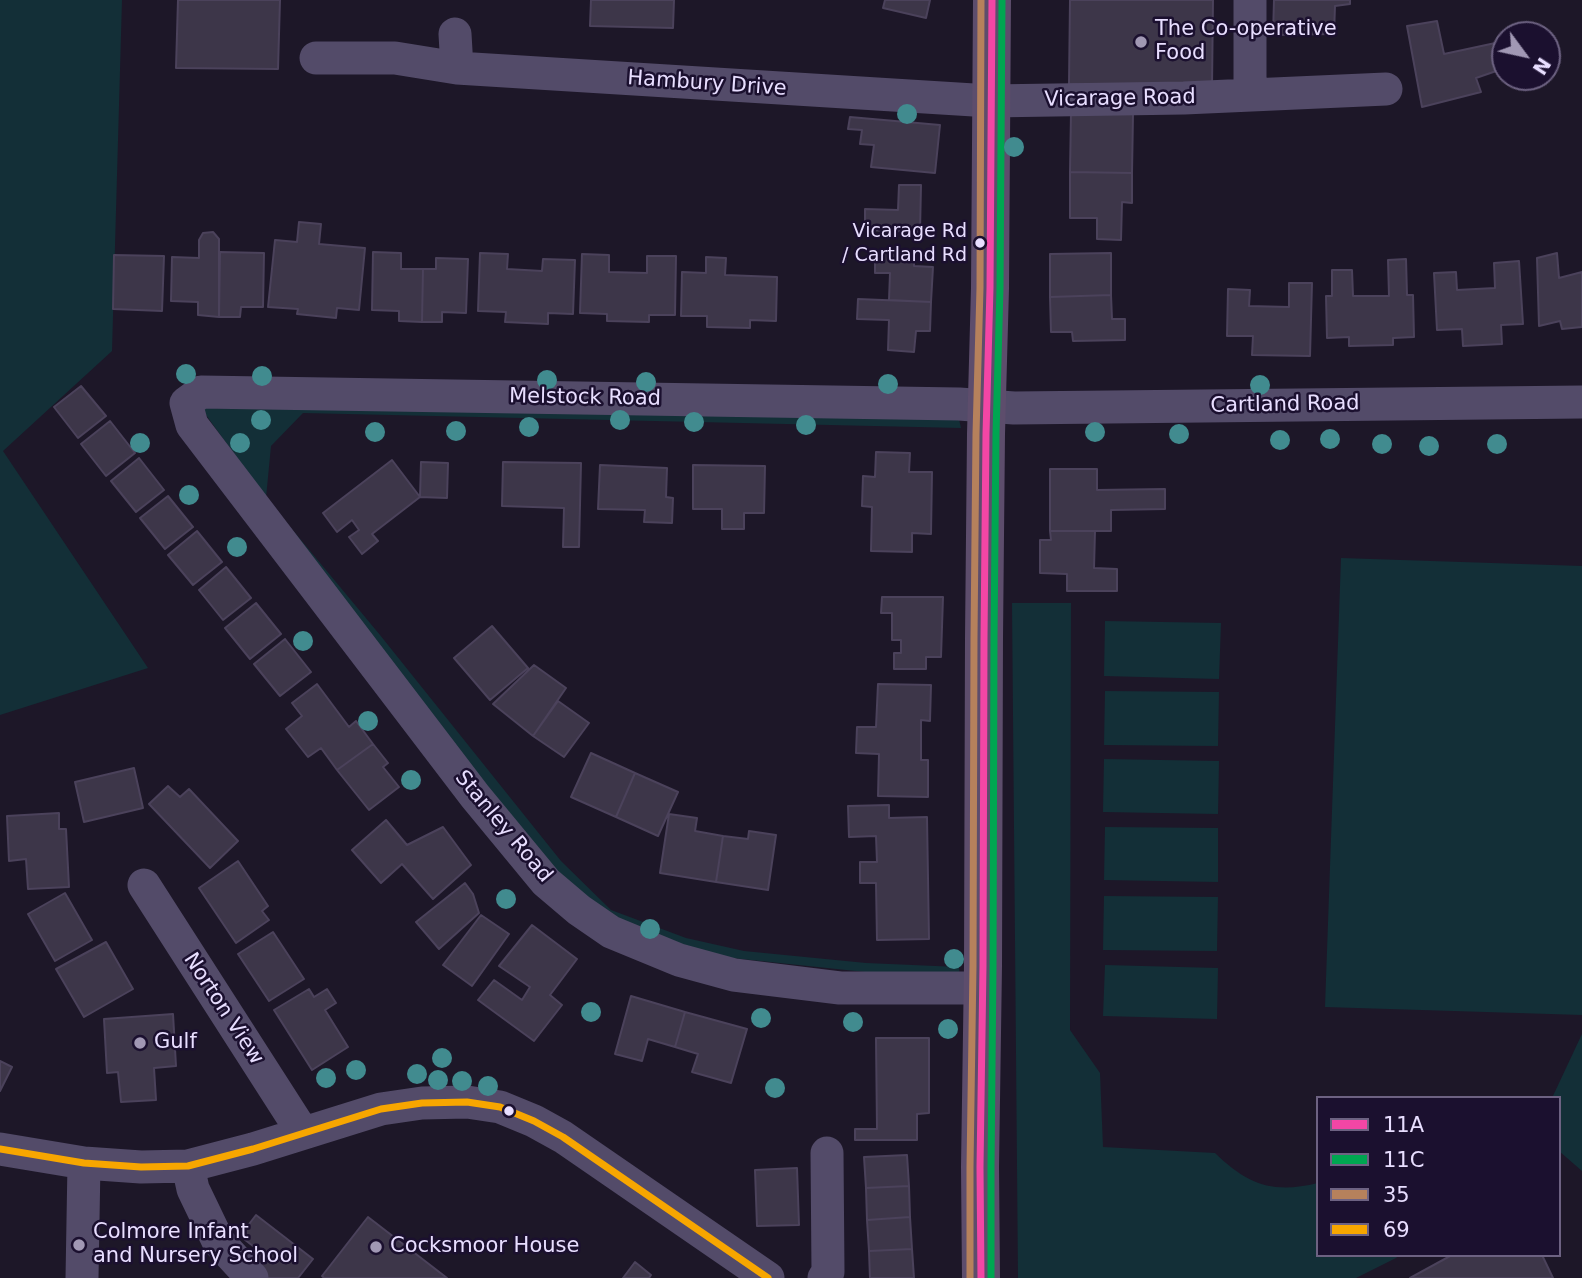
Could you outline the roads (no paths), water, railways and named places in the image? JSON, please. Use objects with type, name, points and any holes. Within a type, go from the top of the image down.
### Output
[{"type":"main road","points":[[981,1278],[985,529],[992,0]]},
{"type":"street","points":[[1250,0],[1250,95]]},
{"type":"street","points":[[455,34],[457,68]]},
{"type":"street","name":"Hambury Drive","points":[[316,58],[395,58],[457,68],[990,101]]},
{"type":"street","name":"Vicarage Road","points":[[990,101],[1386,89]]},
{"type":"street","name":"Melstock Road","points":[[186,403],[201,392],[988,406]]},
{"type":"street","name":"Cartland Road","points":[[988,406],[1014,408],[1582,402]]},
{"type":"street","name":"Stanley Road","points":[[186,403],[192,425],[475,796],[546,882],[579,910],[611,932],[679,960],[734,975],[840,988],[983,988]]},
{"type":"street","name":"Norton View","points":[[144,885],[303,1133]]},
{"type":"street","points":[[0,1149],[84,1163],[141,1167],[188,1166],[382,1109],[422,1103],[467,1102],[500,1107],[563,1137],[768,1278]]},
{"type":"street","points":[[824,1278],[828,1272],[827,1153]]},
{"type":"street","points":[[82,1278],[84,1163]]},
{"type":"street","points":[[188,1166],[193,1189],[218,1241],[252,1278]]},
{"type":"place","name":"The Co-operative Food","points":[[1141,42]]},
{"type":"place","name":"Vicarage Rd / Cartland Rd","points":[[980,243]]},
{"type":"place","name":"Gulf","points":[[140,1043]]},
{"type":"place","name":"Colmore Infant and Nursery School","points":[[79,1245]]},
{"type":"place","name":"Cocksmoor House","points":[[376,1247]]}]
